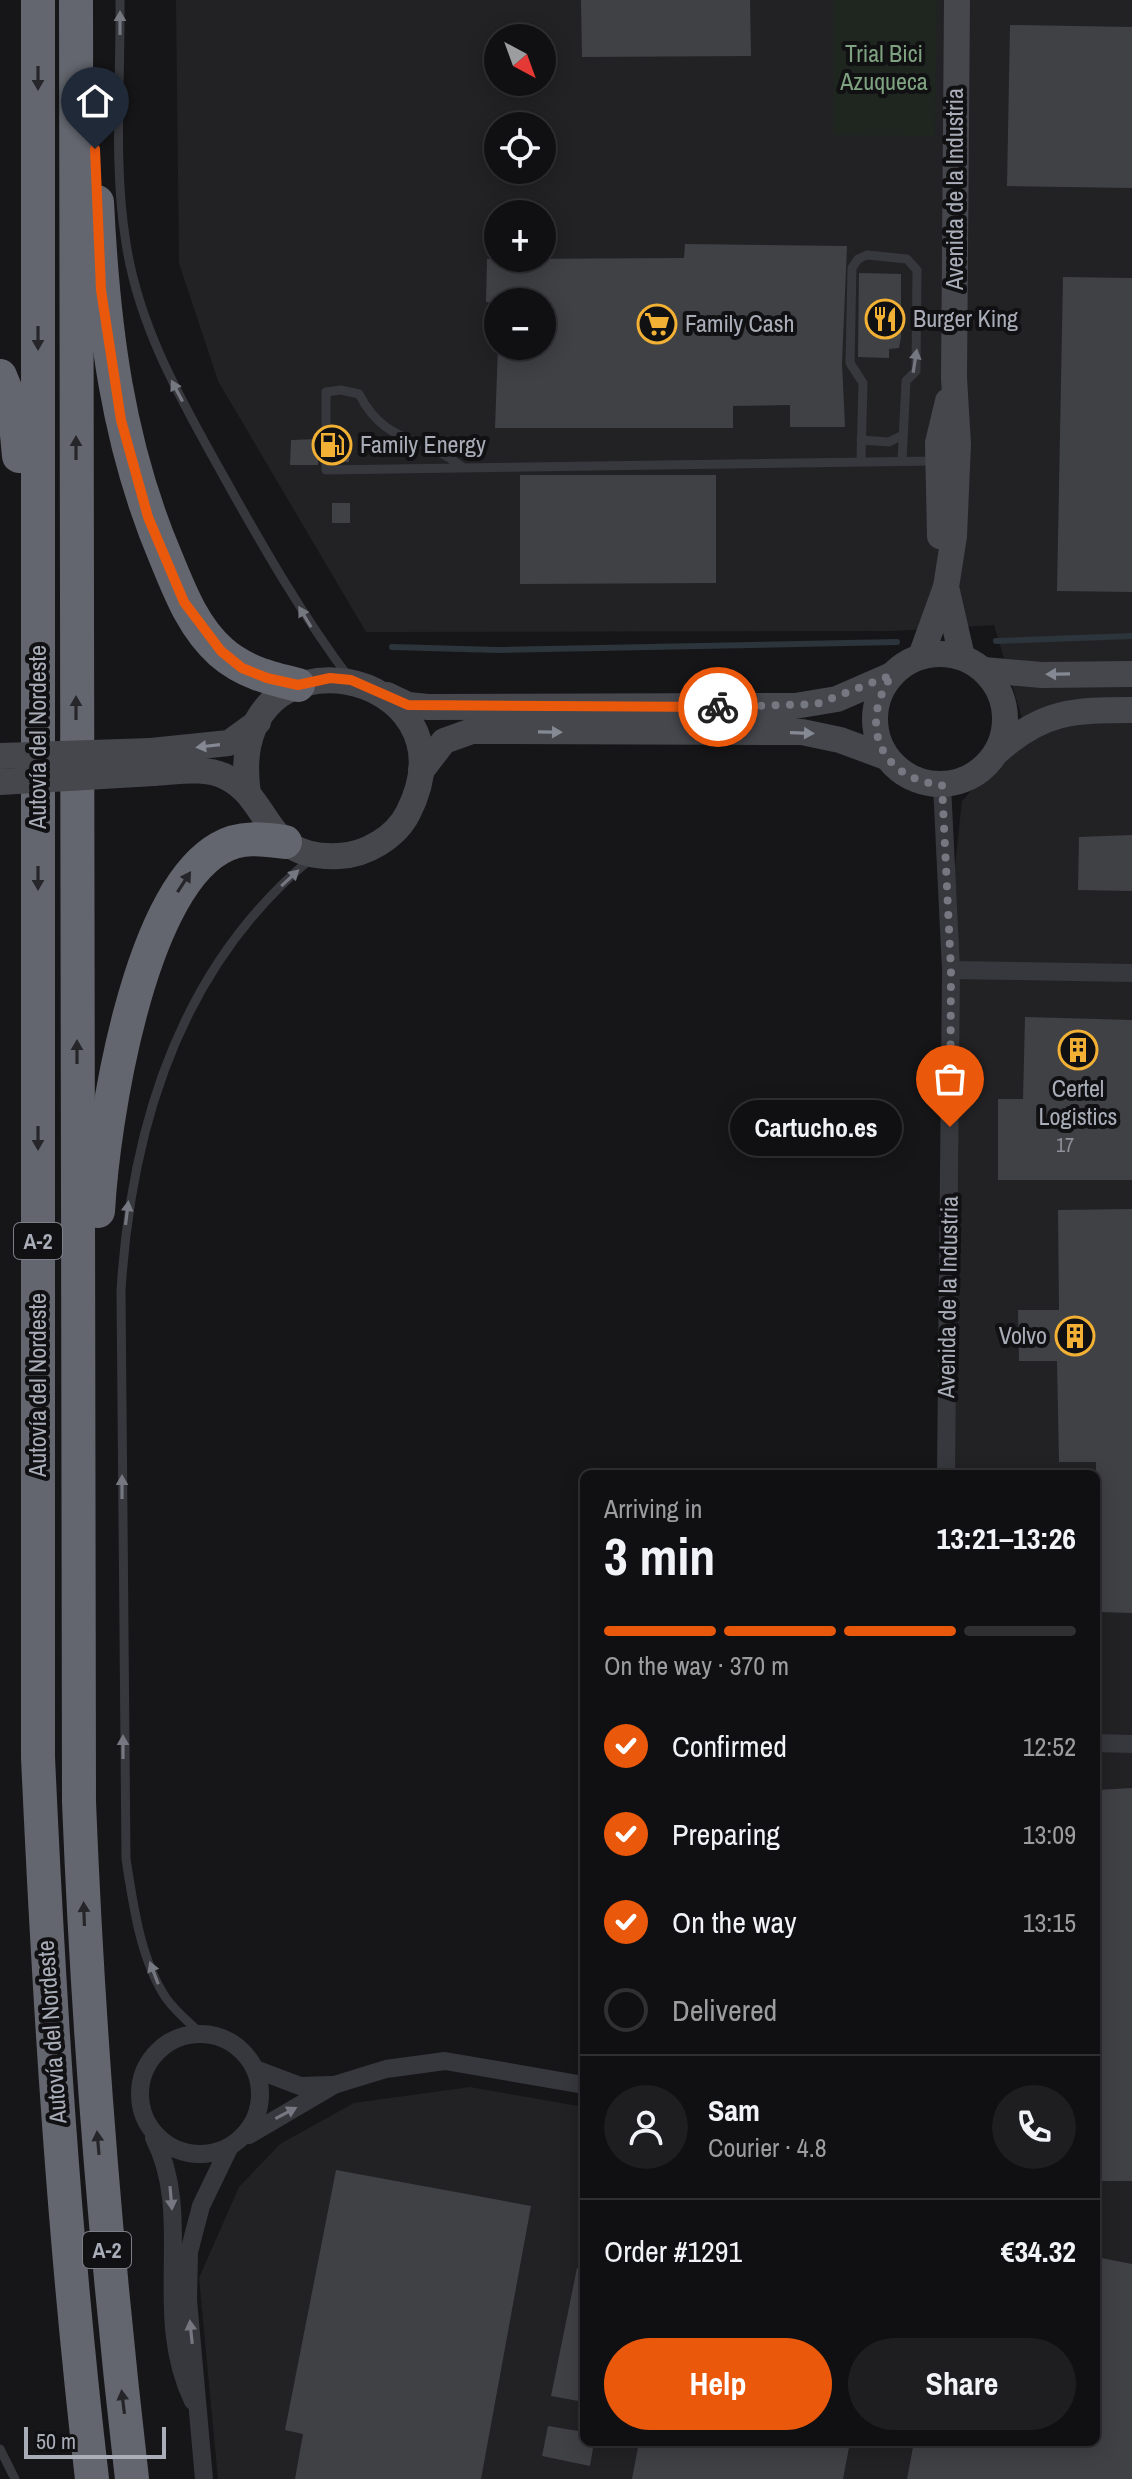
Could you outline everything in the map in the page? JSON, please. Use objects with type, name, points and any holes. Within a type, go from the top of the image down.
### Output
[{"type":"highway","name":"Autovía del Nordeste","points":[[38,0],[38,1757],[50,2027],[71,2301],[92,2479]]},
{"type":"highway","name":"Autovía del Nordeste","points":[[76,8],[79,1802],[89,2035],[113,2318],[132,2479]]},
{"type":"highway","points":[[76,8],[90,69],[95,120],[100,276],[108,352],[121,420],[148,517],[184,602],[207,636],[242,668],[298,685]]},
{"type":"highway","points":[[0,376],[9,395],[18,432],[20,612],[38,686]]},
{"type":"highway","points":[[79,1802],[96,1618],[98,1217],[114,1080],[152,953],[179,890],[191,872],[222,846],[238,841],[260,838],[300,849]]},
{"type":"main road","name":"Avenida de la Industria","points":[[946,575],[954,536],[958,444],[954,378],[957,0]]},
{"type":"main road","name":"Avenida de la Industria","points":[[946,575],[938,524],[937,461],[938,443],[954,378]]},
{"type":"main road","points":[[937,461],[947,464],[946,518],[954,536]]},
{"type":"main road","points":[[921,656],[946,575]]},
{"type":"main road","points":[[946,575],[973,664],[998,688],[1005,708],[1005,730],[998,751]]},
{"type":"main road","points":[[0,782],[153,762],[229,743],[258,722],[273,703],[298,685],[330,678],[351,680],[408,705],[428,707],[795,706],[837,699],[892,675],[921,656],[946,654],[973,664],[1042,675],[1132,674]]},
{"type":"main road","points":[[886,757],[876,732],[876,706],[892,675]]},
{"type":"main road","points":[[0,756],[153,762],[227,777],[248,794],[264,820],[300,849],[341,856],[366,850],[388,837],[411,808],[421,771],[418,741],[411,727],[403,713],[381,692]]},
{"type":"main road","points":[[421,771],[444,741],[472,731],[802,732],[840,740],[886,757],[910,778],[942,785],[973,775],[1030,726],[1062,713],[1132,710]]},
{"type":"main road","points":[[248,794],[245,769],[249,744],[258,722]]},
{"type":"street","name":"Avenida de la Industria","points":[[942,785],[951,970],[946,1470]]},
{"type":"street","points":[[951,970],[1132,973]]},
{"type":"street","points":[[1100,1743],[1132,1744]]},
{"type":"street","points":[[198,2410],[181,2376],[174,2336],[169,2177],[165,2159],[140,2105],[140,2083],[148,2064],[161,2048],[180,2037],[201,2034],[233,2043],[255,2069],[261,2088],[259,2108],[252,2127],[234,2145],[201,2206],[189,2252],[188,2300],[198,2410],[204,2479]]},
{"type":"street","points":[[147,2124],[159,2139],[174,2150],[202,2155],[234,2145],[334,2085],[386,2069],[445,2061],[580,2084]]},
{"type":"street","points":[[255,2069],[300,2086],[334,2085]]},
{"type":"lane","points":[[120,0],[122,207],[128,257],[141,305],[167,372],[247,517],[310,625],[351,680]]},
{"type":"lane","points":[[861,460],[863,383],[850,363],[850,306],[852,268],[858,259],[867,255],[907,259],[917,270],[916,371],[906,381],[902,461]]},
{"type":"lane","points":[[461,466],[445,454],[378,425],[359,394],[341,390],[326,392],[326,470],[937,461]]},
{"type":"lane","points":[[861,440],[889,442],[903,435]]},
{"type":"lane","points":[[201,2034],[166,1999],[156,1980],[137,1920],[126,1859],[121,1291],[127,1213],[149,1110],[190,1012],[300,849]]},
{"type":"lane","points":[[0,2449],[15,2479]]},
{"type":"shaded area","points":[[176,0],[1132,0],[1132,2479],[218,2479],[199,2278],[239,2187],[280,2144],[354,2103],[470,2087],[580,2106],[580,2446],[1100,2446],[1100,1470],[955,1470],[955,866],[962,801],[1025,728],[994,625],[893,631],[366,632],[218,381],[179,263]]},
{"type":"green space","name":"Trial Bici Azuqueca","points":[[833,0],[937,0],[935,136],[833,135]]},
{"type":"building","points":[[581,0],[750,0],[751,56],[582,57]]},
{"type":"building","points":[[1010,25],[1132,27],[1132,188],[1007,186]]},
{"type":"building","name":"Family Cash","points":[[685,244],[847,246],[842,363],[845,427],[790,427],[790,405],[733,406],[733,428],[495,428],[497,360],[556,360],[556,288],[486,288],[487,272],[556,272],[556,259],[684,258]]},
{"type":"building","points":[[859,273],[901,274],[901,337],[899,348],[889,349],[889,358],[858,357]]},
{"type":"building","points":[[1063,277],[1132,278],[1132,592],[1057,591]]},
{"type":"building","points":[[318,439],[318,465],[290,465],[291,440]]},
{"type":"building","points":[[334,439],[350,439],[349,462],[334,462]]},
{"type":"building","points":[[520,475],[716,475],[716,583],[520,584]]},
{"type":"building","points":[[332,503],[350,503],[350,523],[332,523]]},
{"type":"building","points":[[1132,835],[1132,891],[1078,890],[1079,837]]},
{"type":"building","points":[[1025,1017],[1132,1020],[1132,1180],[998,1180],[998,1099],[1023,1099]]},
{"type":"building","name":"Volvo","points":[[1132,1209],[1132,1613],[1100,1612],[1100,1470],[1096,1470],[1096,1462],[1059,1462],[1057,1361],[1019,1361],[1018,1310],[1059,1310],[1058,1210]]},
{"type":"building","points":[[1132,1788],[1132,2181],[1100,2181],[1100,1790]]},
{"type":"building","points":[[336,2170],[531,2206],[481,2479],[295,2479],[303,2434],[285,2430]]},
{"type":"building","points":[[1100,2258],[1132,2264],[1132,2479],[907,2479],[913,2446],[1100,2446]]},
{"type":"building","points":[[577,2268],[580,2268],[580,2401],[551,2396]]},
{"type":"building","points":[[548,2426],[580,2431],[580,2446],[593,2446],[590,2466],[542,2456]]},
{"type":"building","points":[[638,2446],[849,2446],[843,2479],[632,2479]]},
{"type":"waterway","points":[[996,641],[1132,636]]},
{"type":"waterway","points":[[392,647],[498,650],[897,642]]},
{"type":"way so far","points":[[718,707],[817,704],[837,699],[892,675],[876,706],[878,741],[886,757],[910,778],[942,785],[951,970],[950,1127]]},
{"type":"place","name":"Burger King","points":[[885,319]]},
{"type":"place","name":"Family Cash","points":[[657,324]]},
{"type":"place","name":"Family Energy","points":[[332,445]]},
{"type":"place","name":"Certel Logistics","points":[[1078,1050]]},
{"type":"place","name":"Cartucho.es","points":[[950,1127]]},
{"type":"place","name":"Volvo","points":[[1075,1336]]},
{"type":"route","points":[[95,149],[101,290],[108,352],[121,420],[148,517],[184,602],[221,651],[242,668],[267,678],[298,685],[330,678],[351,680],[408,705],[718,707]]}]
